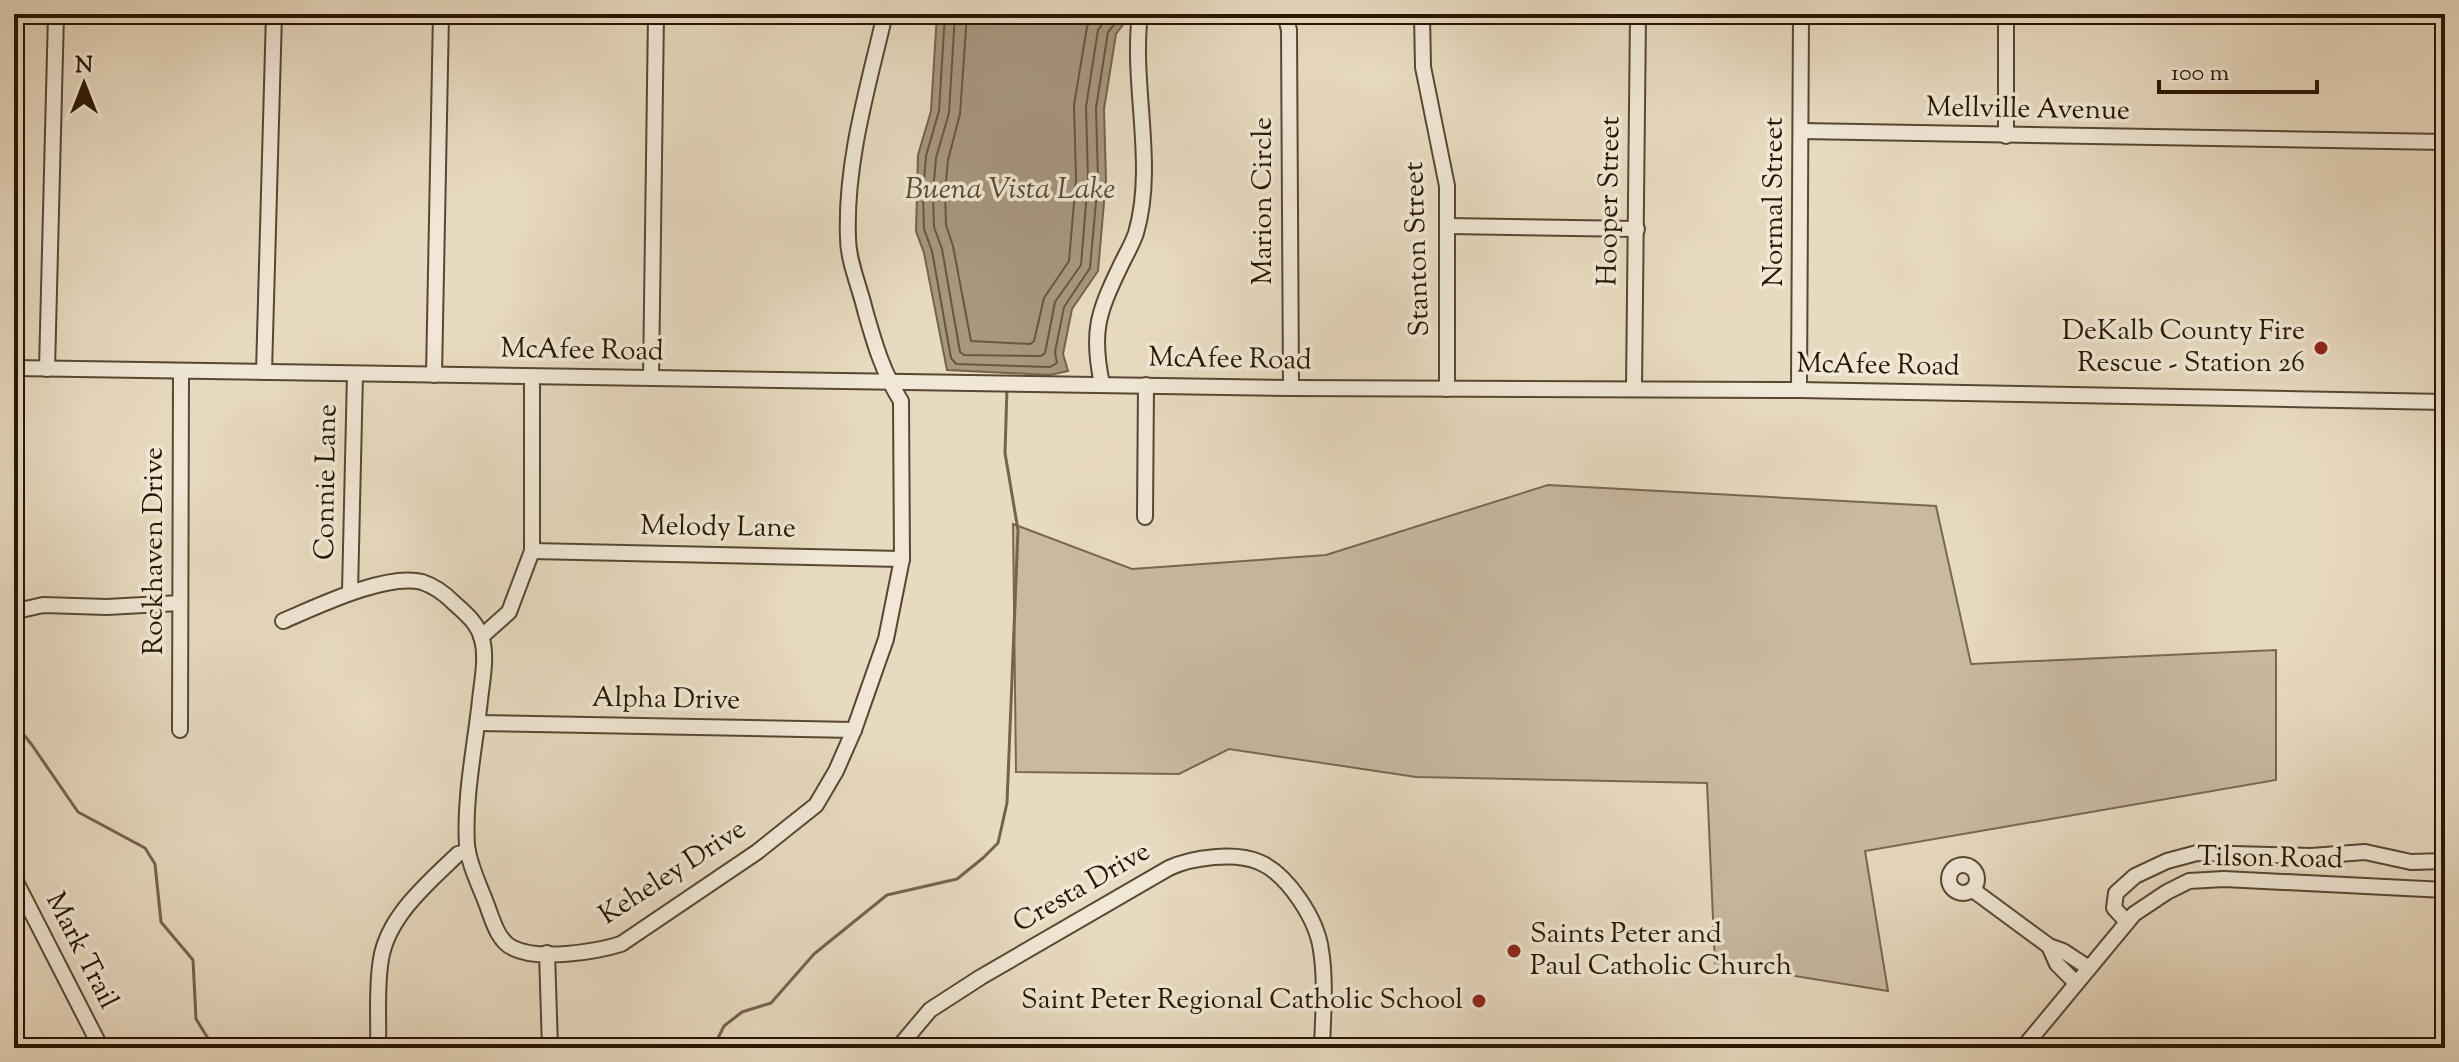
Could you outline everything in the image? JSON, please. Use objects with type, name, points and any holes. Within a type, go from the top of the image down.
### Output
[{"type":"street","points":[[47,369],[56,14]]},
{"type":"street","points":[[264,372],[274,14]]},
{"type":"street","points":[[434,375],[441,14]]},
{"type":"street","points":[[651,378],[656,14]]},
{"type":"street","name":"Keheley Drive","points":[[481,637],[484,669],[469,802],[468,851],[494,924],[513,948],[527,952],[584,953],[621,944],[757,852],[816,805],[836,771],[854,730],[886,639],[902,559],[901,401],[889,383],[872,336],[847,242],[849,189],[863,108],[885,14]]},
{"type":"street","points":[[1102,384],[1096,355],[1098,318],[1135,235],[1143,183],[1140,14]]},
{"type":"street","name":"Marion Circle","points":[[1285,14],[1289,30],[1291,388]]},
{"type":"street","name":"Stanton Street","points":[[1422,14],[1423,67],[1447,186],[1447,389]]},
{"type":"street","name":"Hooper Street","points":[[1634,389],[1638,14]]},
{"type":"street","name":"Normal Street","points":[[1799,390],[1801,14]]},
{"type":"street","points":[[2006,14],[2006,136]]},
{"type":"street","name":"Mellville Avenue","points":[[1801,131],[2445,142]]},
{"type":"street","points":[[1449,226],[1637,229]]},
{"type":"street","name":"McAfee Road","points":[[14,368],[1291,388],[1799,390],[2445,402]]},
{"type":"street","name":"Rockhaven Drive","points":[[180,730],[181,372]]},
{"type":"street","name":"Connie Lane","points":[[350,592],[355,374]]},
{"type":"street","points":[[283,621],[350,592],[419,581],[442,592],[470,616],[481,637],[509,612],[532,551],[532,377]]},
{"type":"street","points":[[1145,517],[1146,385]]},
{"type":"street","name":"Melody Lane","points":[[532,551],[902,559]]},
{"type":"street","points":[[14,616],[21,610],[43,605],[107,607],[180,603]]},
{"type":"street","name":"Alpha Drive","points":[[478,723],[854,730]]},
{"type":"street","points":[[378,1048],[379,982],[385,943],[414,897],[458,854],[468,851]]},
{"type":"street","points":[[2127,922],[2114,908],[2116,893],[2135,876],[2167,861],[2197,853],[2311,856],[2365,852],[2411,862],[2445,861]]},
{"type":"street","name":"Cresta Drive","points":[[898,1048],[930,1010],[981,977],[1169,868],[1184,862],[1222,858],[1248,858],[1269,867],[1301,901],[1314,925],[1321,951],[1322,1048]]},
{"type":"street","name":"Mark Trail","points":[[14,878],[101,1048]]},
{"type":"street","name":"Tilson Road","points":[[2023,1048],[2136,912],[2189,881],[2224,879],[2445,890]]},
{"type":"street","points":[[1973,890],[2049,946],[2089,968]]},
{"type":"street","points":[[2049,946],[2057,964],[2076,983]]},
{"type":"street","points":[[547,953],[550,1048]]},
{"type":"shaded area","points":[[1548,485],[1936,506],[1971,664],[2276,650],[2276,780],[1865,851],[1888,991],[1715,963],[1707,783],[1416,777],[1229,749],[1179,774],[1016,772],[1013,524],[1132,569],[1326,555]]},
{"type":"water","name":"Buena Vista Lake","points":[[937,14],[1131,14],[1116,34],[1104,109],[1106,180],[1098,271],[1072,309],[1063,354],[1068,371],[1050,375],[947,370],[924,253],[916,231],[918,155],[931,111]]},
{"type":"waterway","points":[[713,1048],[724,1026],[742,1012],[771,1003],[814,954],[887,895],[957,879],[998,843],[1007,803],[1018,530],[1005,453],[1007,388]]},
{"type":"waterway","points":[[14,728],[20,730],[32,745],[78,812],[145,848],[155,864],[161,922],[193,960],[196,1019],[214,1048]]},
{"type":"place","name":"DeKalb County Fire Rescue - Station 26","points":[[2321,348]]},
{"type":"place","name":"Saints Peter and Paul Catholic Church","points":[[1514,951]]},
{"type":"place","name":"Saint Peter Regional Catholic School","points":[[1479,1001]]}]
